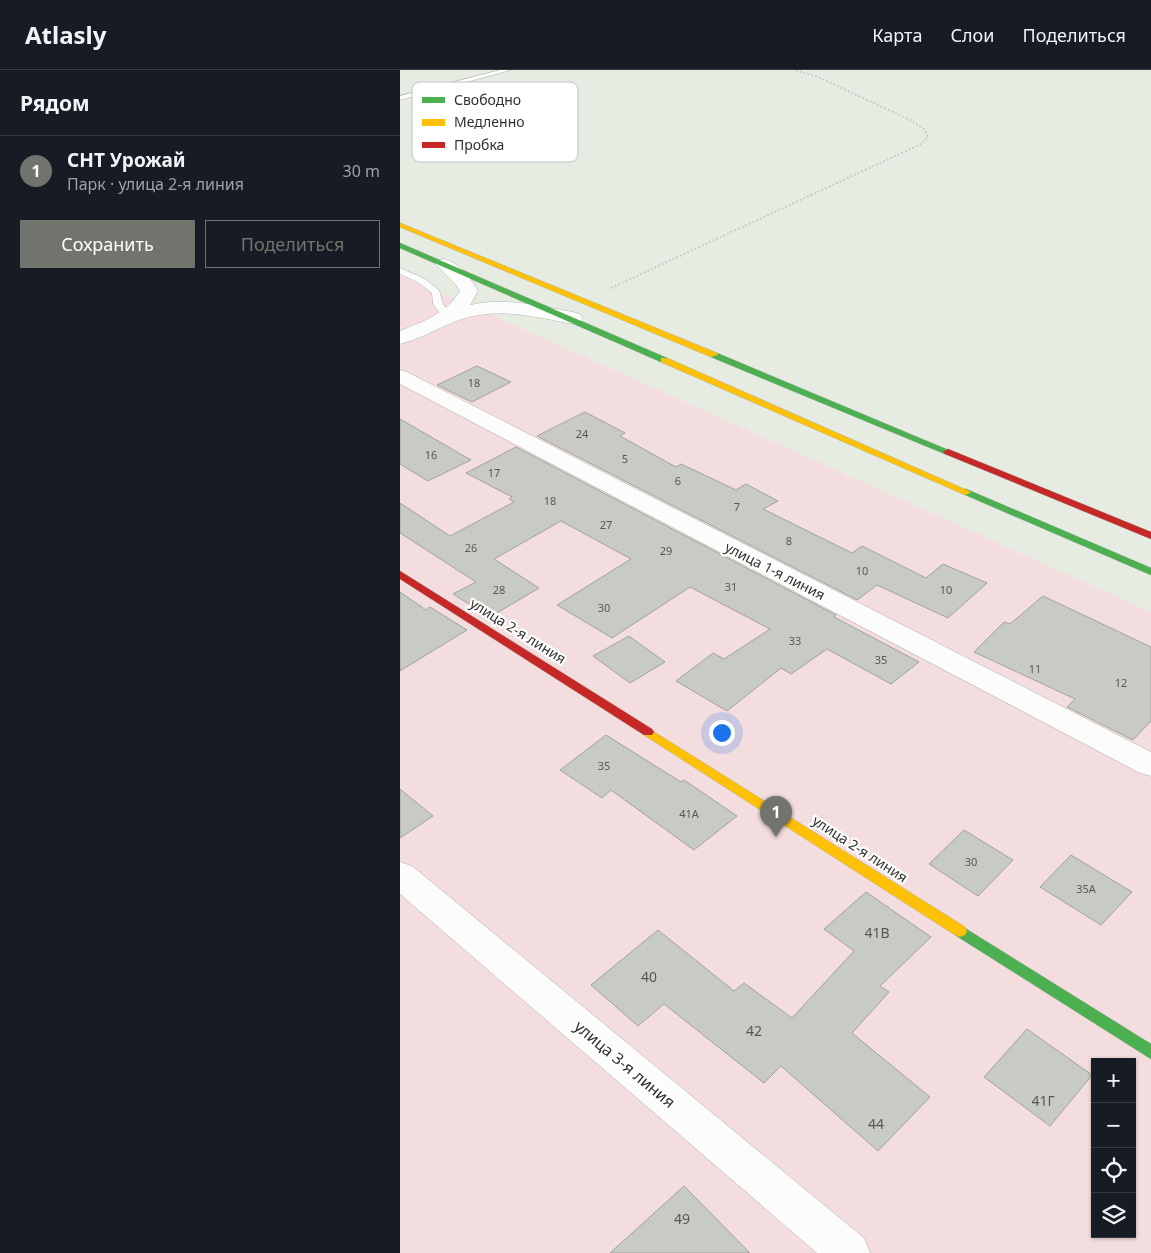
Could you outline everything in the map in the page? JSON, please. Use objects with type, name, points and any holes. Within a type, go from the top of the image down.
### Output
[{"type":"main road","points":[[400,225],[1151,536]]},
{"type":"main road","points":[[400,245],[573,318],[1151,572]]},
{"type":"main road","name":"улица 2-я линия","points":[[400,574],[1151,1052]]},
{"type":"street","points":[[444,264],[464,282],[470,291],[461,305],[447,317]]},
{"type":"street","points":[[400,338],[447,317],[471,310],[504,308],[544,312],[573,318]]},
{"type":"street","name":"улица 1-я линия","points":[[400,376],[1151,765]]},
{"type":"street","name":"улица 3-я линия","points":[[400,875],[850,1253]]},
{"type":"lane","points":[[462,82],[508,70]]},
{"type":"lane","points":[[400,271],[422,281],[436,292],[438,304],[447,317]]},
{"type":"path","points":[[583,301],[921,144],[928,137],[924,129],[910,120],[818,77],[795,70]]},
{"type":"shaded area","points":[[400,276],[470,305],[1151,612],[1151,1253],[400,1253]]},
{"type":"building","points":[[477,366],[511,382],[472,402],[437,385]]},
{"type":"building","points":[[585,412],[625,433],[620,436],[676,467],[681,464],[736,490],[746,484],[778,501],[763,509],[852,553],[862,546],[926,578],[943,564],[987,583],[948,618],[877,585],[857,600],[537,436]]},
{"type":"building","points":[[400,419],[471,460],[428,481],[400,464]]},
{"type":"building","points":[[516,447],[836,615],[834,617],[919,662],[891,684],[827,649],[791,674],[781,668],[727,711],[676,681],[713,653],[724,659],[770,629],[690,587],[612,638],[557,605],[631,559],[561,521],[494,559],[539,588],[490,617],[453,594],[476,582],[400,533],[400,503],[450,536],[514,502],[509,499],[512,497],[466,473]]},
{"type":"building","points":[[400,592],[426,610],[430,607],[467,630],[400,671]]},
{"type":"building","points":[[1043,596],[1151,647],[1151,721],[1133,740],[1067,707],[1075,699],[974,652],[1004,622],[1010,624]]},
{"type":"building","points":[[629,636],[665,662],[630,683],[593,656]]},
{"type":"building","points":[[606,735],[681,782],[684,780],[737,816],[694,850],[611,790],[602,798],[560,770]]},
{"type":"building","points":[[400,789],[433,816],[400,838]]},
{"type":"building","points":[[964,830],[1013,860],[978,896],[929,864]]},
{"type":"building","points":[[1071,855],[1132,892],[1101,925],[1040,887]]},
{"type":"building","points":[[866,892],[931,937],[880,986],[889,992],[852,1033],[930,1097],[878,1151],[781,1066],[764,1083],[664,1004],[638,1026],[591,985],[658,930],[734,991],[744,983],[792,1018],[854,951],[824,929]]},
{"type":"building","points":[[1027,1029],[1091,1074],[1050,1126],[984,1077]]},
{"type":"building","points":[[684,1186],[750,1253],[610,1253]]},
{"type":"traffic: fast","points":[[400,245],[664,360]]},
{"type":"traffic: fast","points":[[714,355],[948,452]]},
{"type":"traffic: fast","points":[[966,492],[1151,572]]},
{"type":"traffic: fast","points":[[960,931],[1151,1052]]},
{"type":"traffic: slow","points":[[400,225],[714,355]]},
{"type":"traffic: slow","points":[[664,360],[966,492]]},
{"type":"traffic: slow","points":[[648,732],[960,931]]},
{"type":"traffic: jam","points":[[948,452],[1151,536]]},
{"type":"traffic: jam","points":[[400,574],[648,732]]},
{"type":"place","name":"СНТ Урожай","points":[[776,837]]}]
